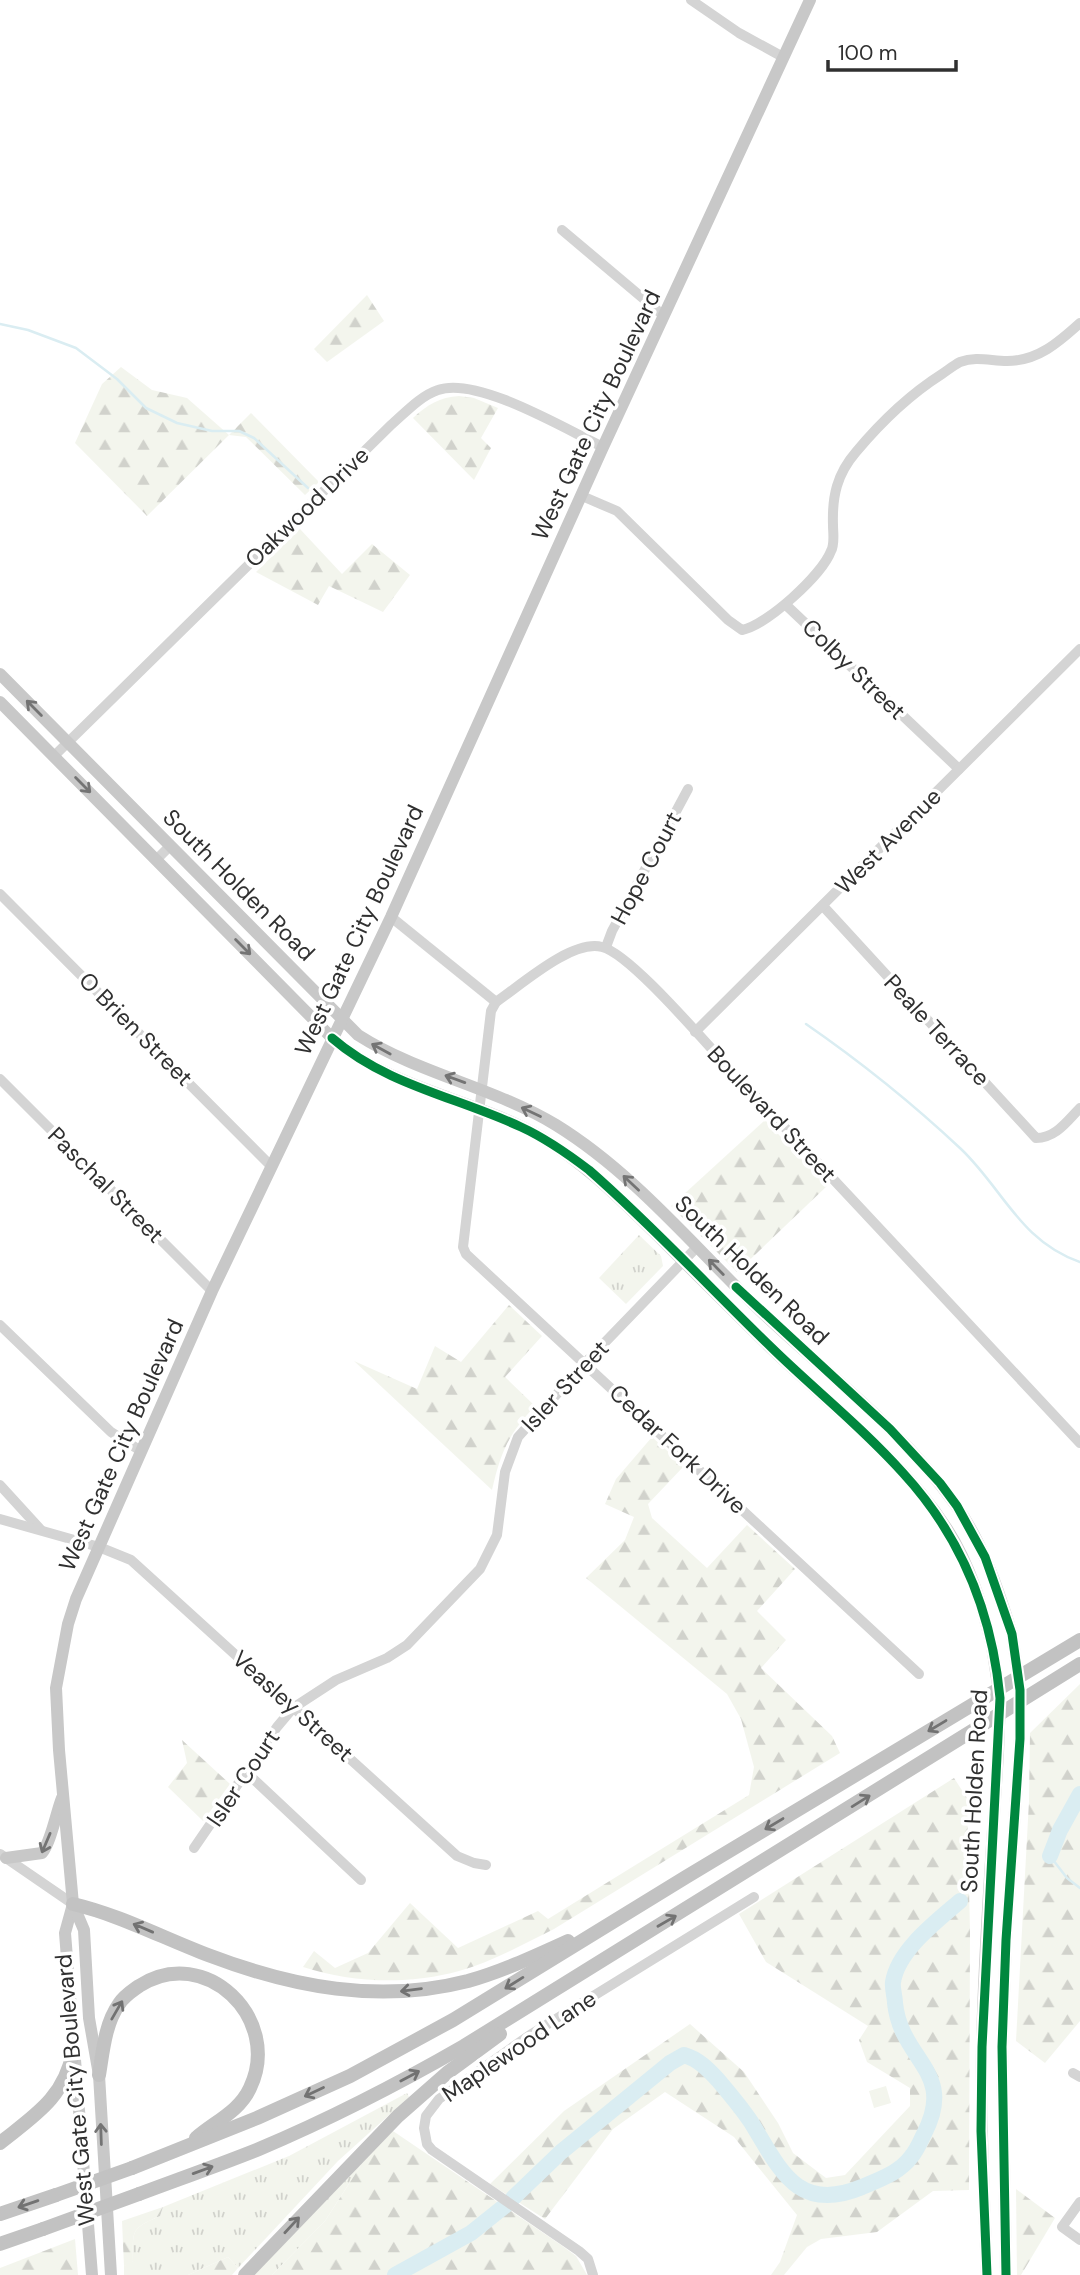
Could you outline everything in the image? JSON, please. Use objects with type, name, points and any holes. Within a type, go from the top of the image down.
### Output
[{"type":"highway","points":[[0,2214],[184,2149],[350,2076],[404,2048],[1080,1640]]},
{"type":"highway","points":[[0,2245],[259,2148],[374,2095],[464,2046],[625,1945],[713,1894],[1080,1664]]},
{"type":"highway","points":[[73,1904],[99,1910],[263,1975],[337,1991],[401,1992],[467,1981],[511,1966],[614,1921]]},
{"type":"highway","points":[[245,2275],[388,2125],[447,2073],[625,1945]]},
{"type":"highway","points":[[99,2075],[111,2019],[120,2001],[148,1980],[160,1975],[188,1974],[213,1982],[229,1992],[241,2003],[257,2034],[258,2064],[249,2091],[238,2105],[184,2149]]},
{"type":"highway","points":[[0,2143],[55,2096],[69,2071],[73,2052]]},
{"type":"main road","name":"West Gate City Boulevard","points":[[111,2275],[99,2075],[89,2018],[84,1930],[73,1904],[63,1798],[56,1688],[68,1625],[99,1547],[212,1291],[391,917],[603,447],[810,0]]},
{"type":"main road","name":"South Holden Road","points":[[0,674],[358,1035],[387,1052],[482,1089],[541,1116],[595,1152],[626,1178],[769,1319],[890,1429],[940,1483],[957,1506],[985,1557],[1012,1634],[1020,1689],[1020,1739],[1006,1940],[1002,2047],[1006,2275]]},
{"type":"main road","name":"South Holden Road","points":[[0,702],[350,1054],[378,1070],[523,1128],[583,1166],[890,1458],[947,1530],[976,1589],[992,1646],[1000,1698],[982,2047],[981,2131],[987,2275]]},
{"type":"main road","points":[[3,1856],[42,1853],[47,1847],[53,1821],[63,1798]]},
{"type":"main road","name":"West Gate City Boulevard","points":[[73,1904],[65,1933],[92,2275]]},
{"type":"street","points":[[691,0],[739,33],[783,57]]},
{"type":"street","points":[[562,230],[664,316]]},
{"type":"street","points":[[786,605],[833,549],[832,508],[835,487],[855,453],[886,419],[917,390],[960,362],[984,358],[1007,361],[1035,356],[1048,350],[1080,323]]},
{"type":"street","name":"Oakwood Drive","points":[[54,756],[391,425],[435,391],[455,387],[479,390],[603,447]]},
{"type":"street","name":"Colby Street","points":[[582,496],[617,511],[728,620],[742,630],[755,627],[786,605],[959,769]]},
{"type":"street","name":"West Avenue","points":[[695,1032],[1080,649]]},
{"type":"street","name":"Hope Court","points":[[606,947],[688,789]]},
{"type":"street","points":[[156,860],[170,846]]},
{"type":"street","name":"O Brien Street","points":[[0,894],[271,1166]]},
{"type":"street","name":"Peale Terrace","points":[[823,906],[1036,1138],[1047,1138],[1056,1132],[1080,1108]]},
{"type":"street","points":[[391,917],[496,1002]]},
{"type":"street","points":[[482,1089],[491,1011],[496,1002],[568,953],[593,945],[606,947]]},
{"type":"street","name":"Boulevard Street","points":[[606,947],[633,967],[1080,1443]]},
{"type":"street","name":"Paschal Street","points":[[0,1079],[212,1291]]},
{"type":"street","name":"Cedar Fork Drive","points":[[482,1089],[463,1247],[471,1261],[585,1363],[919,1674]]},
{"type":"street","name":"Isler Street","points":[[293,1708],[336,1679],[387,1658],[407,1645],[480,1569],[497,1535],[505,1472],[518,1437],[697,1247]]},
{"type":"street","points":[[0,1325],[111,1432],[141,1451]]},
{"type":"street","points":[[0,1485],[41,1530]]},
{"type":"street","name":"Veasley Street","points":[[0,1519],[119,1553],[140,1567],[457,1856],[486,1865]]},
{"type":"street","name":"Isler Court","points":[[194,1849],[277,1727],[293,1708]]},
{"type":"street","points":[[247,1773],[361,1880]]},
{"type":"street","points":[[3,1856],[73,1904]]},
{"type":"street","name":"Maplewood Lane","points":[[593,2275],[588,2259],[579,2251],[432,2150],[424,2137],[426,2116],[439,2099],[527,2037],[754,1898]]},
{"type":"street","points":[[1080,2202],[1062,2227],[1080,2240]]},
{"type":"green space","points":[[367,295],[384,321],[327,362],[314,349]]},
{"type":"green space","points":[[121,367],[152,390],[187,398],[229,435],[147,516],[75,443],[102,384]]},
{"type":"green space","points":[[459,396],[474,398],[498,408],[481,438],[491,448],[474,480],[413,418],[434,402]]},
{"type":"green space","points":[[251,413],[319,482],[305,495],[246,437],[229,435]]},
{"type":"green space","points":[[300,529],[342,574],[372,544],[410,575],[383,612],[329,586],[318,605],[256,572]]},
{"type":"green space","points":[[765,1120],[827,1186],[737,1272],[671,1206]]},
{"type":"green space","points":[[639,1235],[661,1256],[663,1266],[626,1304],[599,1278]]},
{"type":"green space","points":[[509,1305],[542,1336],[505,1377],[535,1406],[507,1444],[492,1490],[354,1361],[417,1389],[435,1346],[461,1362]]},
{"type":"green space","points":[[652,1437],[684,1466],[648,1504],[652,1518],[707,1568],[747,1525],[795,1569],[757,1611],[786,1640],[761,1668],[832,1736],[840,1753],[554,1929],[483,1963],[440,1976],[401,1980],[361,1979],[303,1967],[314,1951],[335,1968],[368,1953],[410,1903],[458,1948],[538,1911],[548,1919],[749,1795],[754,1767],[741,1719],[727,1694],[586,1578],[625,1540],[634,1517],[605,1504],[616,1479]]},
{"type":"green space","points":[[1080,1684],[1080,2021],[1045,2063],[1016,2041],[1030,1733]]},
{"type":"green space","points":[[182,1740],[230,1784],[203,1821],[168,1787],[187,1763]]},
{"type":"green space","points":[[954,1778],[967,1798],[970,1932],[969,2190],[933,2191],[877,2232],[821,2239],[807,2247],[784,2275],[771,2275],[780,2262],[797,2215],[734,2137],[665,2092],[613,2129],[545,2219],[490,2184],[564,2111],[690,2024],[744,2072],[778,2123],[793,2153],[826,2178],[845,2175],[910,2106],[910,2088],[867,2062],[859,2040],[868,2026],[766,1962],[739,1914]]},
{"type":"green space","points":[[886,2086],[891,2103],[874,2108],[869,2091]]},
{"type":"green space","points":[[407,2093],[409,2097],[338,2161],[238,2268],[228,2257],[188,2275],[124,2275],[124,2266],[133,2261],[135,2232],[143,2224],[160,2216],[163,2207],[289,2156]]},
{"type":"green space","points":[[393,2131],[576,2256],[587,2275],[272,2275],[325,2221],[363,2162]]},
{"type":"green space","points":[[363,2162],[325,2221],[272,2275],[254,2275]]},
{"type":"green space","points":[[1016,2189],[1055,2218],[1021,2275],[1017,2275]]},
{"type":"green space","points":[[163,2207],[160,2216],[143,2224],[135,2232],[133,2261],[124,2266],[122,2221]]},
{"type":"green space","points":[[75,2239],[78,2275],[0,2275],[0,2268]]},
{"type":"green space","points":[[228,2257],[238,2268],[232,2275],[188,2275]]},
{"type":"waterway","points":[[0,324],[28,330],[76,348],[117,379],[146,408],[177,423],[212,431],[239,431],[254,438],[308,488]]},
{"type":"waterway","points":[[806,1024],[847,1053],[943,1132],[976,1164],[1027,1228],[1059,1253],[1080,1262]]},
{"type":"waterway","points":[[1050,1856],[1060,1830],[1080,1794]]},
{"type":"waterway","points":[[1050,1856],[1067,1878],[1080,1888]]},
{"type":"waterway","points":[[513,2198],[561,2152],[670,2063],[684,2055],[694,2059],[718,2080],[747,2116],[782,2170],[806,2191],[821,2195],[840,2194],[895,2171],[906,2163],[918,2146],[932,2113],[934,2095],[931,2080],[899,2023],[893,1982],[896,1970],[910,1948],[960,1901]]},
{"type":"waterway","points":[[395,2275],[471,2233],[506,2205]]},
{"type":"cycle path","points":[[332,1038],[375,1068],[530,1131],[589,1170],[659,1235],[772,1348],[888,1456],[923,1497],[957,1549],[970,1577],[990,1636],[1000,1698],[982,2047],[981,2131],[987,2275]]},
{"type":"cycle path","points":[[736,1287],[890,1429],[940,1483],[957,1506],[985,1557],[1012,1634],[1020,1690],[1020,1739],[1006,1940],[1002,2047],[1006,2275]]}]
